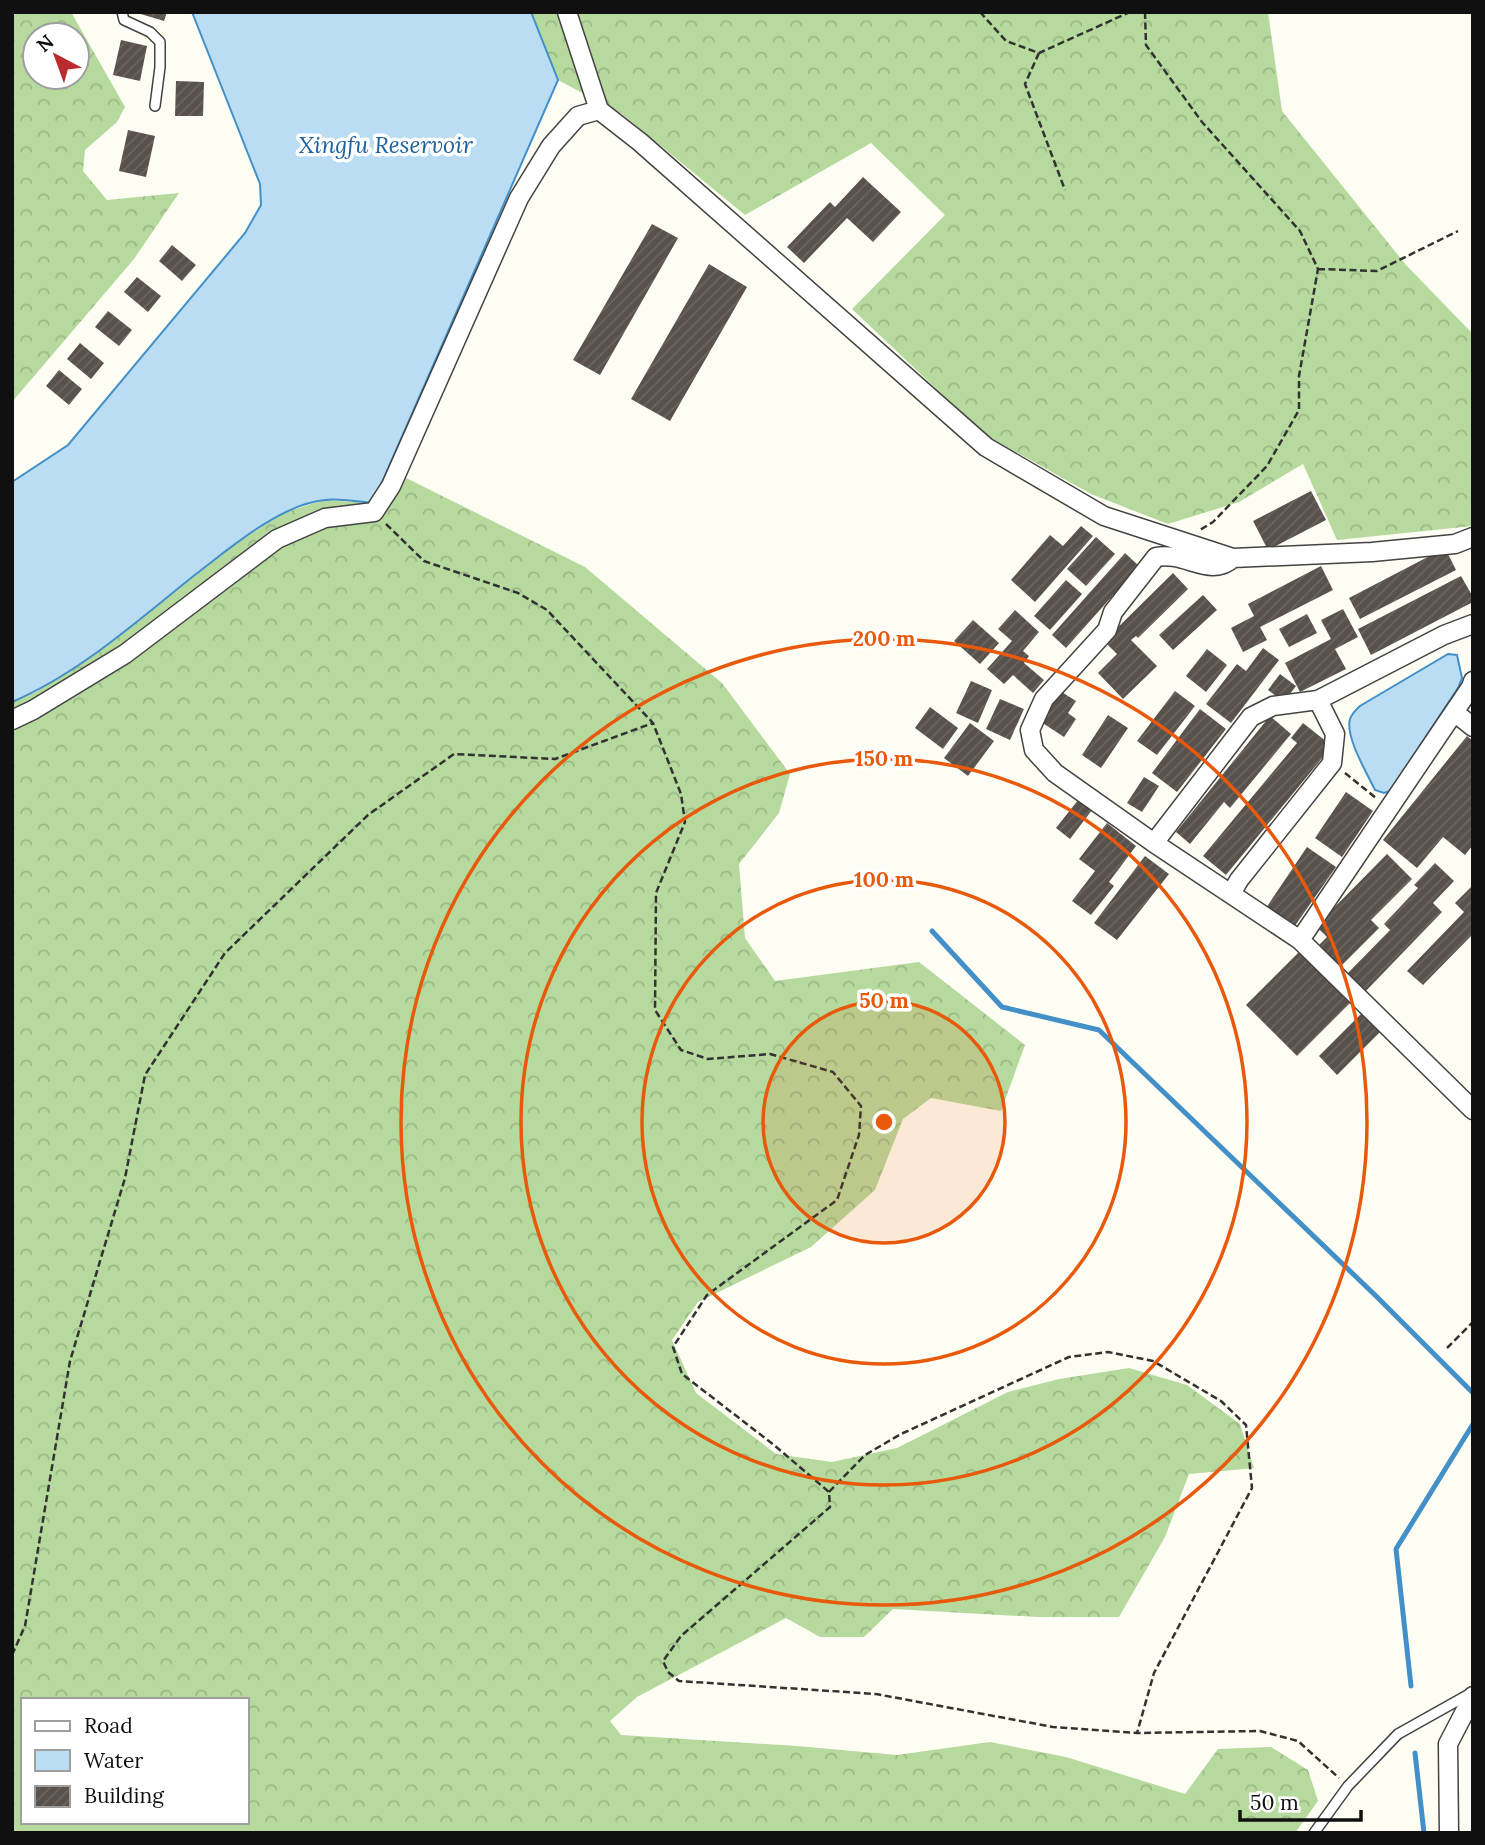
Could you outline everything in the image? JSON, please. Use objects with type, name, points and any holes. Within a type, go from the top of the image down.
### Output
[{"type":"street","points":[[567,12],[599,110],[640,142],[986,447],[1104,516],[1233,558],[1372,552],[1455,544],[1473,537]]},
{"type":"street","points":[[12,720],[125,654],[277,538],[325,518],[374,512],[391,486],[519,198],[551,146],[578,116],[599,110]]},
{"type":"street","points":[[1233,558],[1227,564],[1215,568],[1170,554],[1156,557],[1113,612],[1107,630],[1044,699],[1030,730],[1034,750],[1055,773],[1154,844],[1300,940],[1473,1110]]},
{"type":"street","points":[[1154,844],[1251,717],[1273,706],[1318,700],[1444,635],[1473,624]]},
{"type":"street","points":[[1300,940],[1473,681]]},
{"type":"street","points":[[1231,894],[1332,763],[1335,734],[1318,700]]},
{"type":"street","points":[[1454,712],[1473,727]]},
{"type":"street","points":[[1449,1833],[1448,1744],[1473,1694]]},
{"type":"lane","points":[[122,12],[124,20],[150,32],[160,42],[155,106]]},
{"type":"lane","points":[[1314,1833],[1348,1786],[1398,1734],[1473,1694]]},
{"type":"path","points":[[980,12],[1006,41],[1039,53]]},
{"type":"path","points":[[1065,190],[1025,84],[1039,53],[1130,12]]},
{"type":"path","points":[[1145,12],[1146,45],[1202,122],[1300,231],[1318,270],[1299,376],[1299,410],[1267,466],[1213,522],[1182,541]]},
{"type":"path","points":[[1318,270],[1377,271],[1458,231]]},
{"type":"path","points":[[374,512],[424,561],[517,593],[547,610],[653,723],[681,794],[685,822],[656,893],[655,1010],[681,1050],[708,1059],[770,1054],[833,1072],[861,1105],[859,1135],[837,1200],[708,1295],[673,1347],[682,1374],[774,1445],[829,1492],[830,1507],[681,1636],[663,1661],[668,1672],[679,1681],[876,1694],[1053,1727],[1137,1733],[1260,1731],[1298,1741],[1348,1786]]},
{"type":"path","points":[[12,1655],[25,1626],[70,1361],[125,1178],[145,1075],[225,953],[368,814],[454,754],[555,759],[653,723]]},
{"type":"path","points":[[1332,763],[1389,808]]},
{"type":"path","points":[[1447,1348],[1473,1322]]},
{"type":"path","points":[[829,1492],[865,1455],[901,1434],[1069,1357],[1108,1352],[1153,1361],[1221,1401],[1246,1425],[1252,1488],[1154,1672],[1137,1733]]},
{"type":"green space","points":[[12,12],[71,12],[76,21],[21,21],[21,91],[91,91],[91,47],[125,107],[117,122],[85,150],[83,171],[107,200],[179,193],[134,259],[12,402]]},
{"type":"green space","points":[[531,12],[1268,12],[1282,111],[1406,265],[1473,334],[1473,526],[1337,540],[1303,464],[1239,502],[1168,524],[1091,494],[984,434],[852,309],[945,215],[871,143],[745,215],[622,114],[558,80]]},
{"type":"green space","points":[[388,469],[585,567],[722,683],[790,774],[779,813],[739,864],[745,938],[775,981],[919,962],[1025,1045],[1001,1111],[931,1098],[903,1119],[875,1190],[811,1247],[698,1302],[672,1340],[696,1393],[776,1454],[832,1462],[897,1448],[1008,1392],[1059,1379],[1129,1368],[1187,1385],[1240,1424],[1254,1468],[1189,1474],[1165,1537],[1119,1617],[1038,1617],[893,1609],[864,1637],[820,1637],[786,1618],[637,1697],[610,1721],[621,1735],[897,1755],[990,1742],[1066,1757],[1185,1794],[1218,1749],[1271,1747],[1308,1770],[1318,1801],[1295,1833],[12,1833],[12,702],[36,692],[231,547],[283,513],[324,500],[373,503]]},
{"type":"water","name":"Xingfu Reservoir","points":[[192,12],[531,12],[558,80],[373,503],[325,500],[308,503],[274,518],[224,552],[85,661],[12,702],[12,482],[68,445],[245,233],[261,205],[260,184]]},
{"type":"water","points":[[1448,654],[1457,655],[1462,678],[1458,688],[1390,791],[1384,793],[1375,790],[1354,745],[1349,727],[1352,715],[1360,706]]},
{"type":"building","points":[[134,12],[167,12],[164,21]]},
{"type":"building","points":[[121,40],[147,46],[140,81],[113,75]]},
{"type":"building","points":[[176,81],[204,82],[203,116],[175,116]]},
{"type":"building","points":[[128,130],[155,136],[146,177],[119,171]]},
{"type":"building","points":[[863,177],[901,212],[873,242],[847,218],[804,263],[787,247],[830,202],[835,207]]},
{"type":"building","points":[[652,224],[678,238],[600,375],[573,360]]},
{"type":"building","points":[[172,245],[196,265],[182,281],[159,261]]},
{"type":"building","points":[[709,264],[747,287],[670,421],[631,399]]},
{"type":"building","points":[[137,277],[161,296],[148,312],[124,292]]},
{"type":"building","points":[[108,311],[132,330],[119,346],[95,327]]},
{"type":"building","points":[[80,343],[104,363],[91,379],[67,359]]},
{"type":"building","points":[[59,370],[82,389],[69,405],[46,386]]},
{"type":"building","points":[[1311,491],[1326,520],[1268,550],[1253,521]]},
{"type":"building","points":[[1081,526],[1093,536],[1035,602],[1011,580],[1050,535],[1063,546]]},
{"type":"building","points":[[1096,537],[1115,554],[1086,586],[1067,569]]},
{"type":"building","points":[[1445,548],[1456,570],[1360,619],[1349,598]]},
{"type":"building","points":[[1125,553],[1139,566],[1066,648],[1052,635]]},
{"type":"building","points":[[1321,566],[1333,590],[1260,627],[1267,640],[1243,652],[1231,628],[1254,616],[1248,604]]},
{"type":"building","points":[[1173,573],[1188,589],[1138,638],[1136,636],[1131,640],[1157,666],[1123,699],[1098,673],[1117,654],[1104,641]]},
{"type":"building","points":[[1461,576],[1473,602],[1371,655],[1358,629]]},
{"type":"building","points":[[1066,580],[1082,594],[1050,630],[1034,616]]},
{"type":"building","points":[[1203,595],[1217,610],[1173,650],[1159,635]]},
{"type":"building","points":[[1343,609],[1358,637],[1335,649],[1346,669],[1300,692],[1285,663],[1331,639],[1321,620]]},
{"type":"building","points":[[1015,610],[1039,632],[1023,651],[1029,656],[1024,663],[1044,680],[1033,693],[1013,675],[1004,684],[987,669],[1012,641],[998,629]]},
{"type":"building","points":[[1307,614],[1317,633],[1289,647],[1279,629]]},
{"type":"building","points":[[973,620],[999,643],[980,664],[954,641]]},
{"type":"building","points":[[1263,648],[1279,660],[1231,723],[1206,704],[1237,664],[1246,671]]},
{"type":"building","points":[[1207,649],[1227,665],[1206,692],[1186,676]]},
{"type":"building","points":[[1280,674],[1296,686],[1284,702],[1268,690]]},
{"type":"building","points":[[971,681],[992,690],[978,723],[956,713]]},
{"type":"building","points":[[1057,689],[1076,701],[1068,713],[1076,719],[1064,737],[1038,720]]},
{"type":"building","points":[[1175,691],[1195,706],[1157,755],[1137,741]]},
{"type":"building","points":[[1000,699],[1024,709],[1010,740],[986,729]]},
{"type":"building","points":[[930,707],[958,728],[943,749],[915,728]]},
{"type":"building","points":[[1200,709],[1226,729],[1177,792],[1152,773]]},
{"type":"building","points":[[1108,715],[1128,728],[1101,768],[1082,755]]},
{"type":"building","points":[[1270,716],[1291,734],[1230,808],[1224,802],[1190,844],[1176,832]]},
{"type":"building","points":[[970,723],[994,741],[968,776],[944,758]]},
{"type":"building","points":[[1303,723],[1332,746],[1226,875],[1203,856],[1297,743],[1291,738]]},
{"type":"building","points":[[1467,736],[1473,741],[1473,845],[1465,855],[1443,837],[1417,868],[1383,840]]},
{"type":"building","points":[[1144,777],[1159,786],[1142,812],[1127,803]]},
{"type":"building","points":[[1346,792],[1373,811],[1342,857],[1315,838]]},
{"type":"building","points":[[1078,800],[1092,810],[1070,839],[1056,828]]},
{"type":"building","points":[[1107,823],[1136,846],[1109,882],[1114,886],[1091,915],[1072,901],[1095,871],[1079,859]]},
{"type":"building","points":[[1307,847],[1336,867],[1292,930],[1264,911]]},
{"type":"building","points":[[1387,854],[1412,879],[1371,920],[1379,928],[1336,971],[1314,950],[1327,937],[1316,926]]},
{"type":"building","points":[[1145,856],[1169,874],[1117,940],[1094,923]]},
{"type":"building","points":[[1435,863],[1454,881],[1433,903],[1442,912],[1362,995],[1344,977],[1390,930],[1384,924],[1418,888],[1414,885]]},
{"type":"building","points":[[1471,887],[1473,934],[1423,985],[1407,971],[1464,912],[1455,903]]},
{"type":"building","points":[[1301,950],[1352,1001],[1297,1056],[1246,1005]]},
{"type":"building","points":[[1361,1014],[1380,1032],[1337,1075],[1319,1056]]},
{"type":"waterway","points":[[932,931],[1002,1007],[1099,1030],[1473,1393]]},
{"type":"waterway","points":[[1411,1686],[1396,1549],[1473,1424]]},
{"type":"waterway","points":[[1415,1753],[1424,1833]]}]
